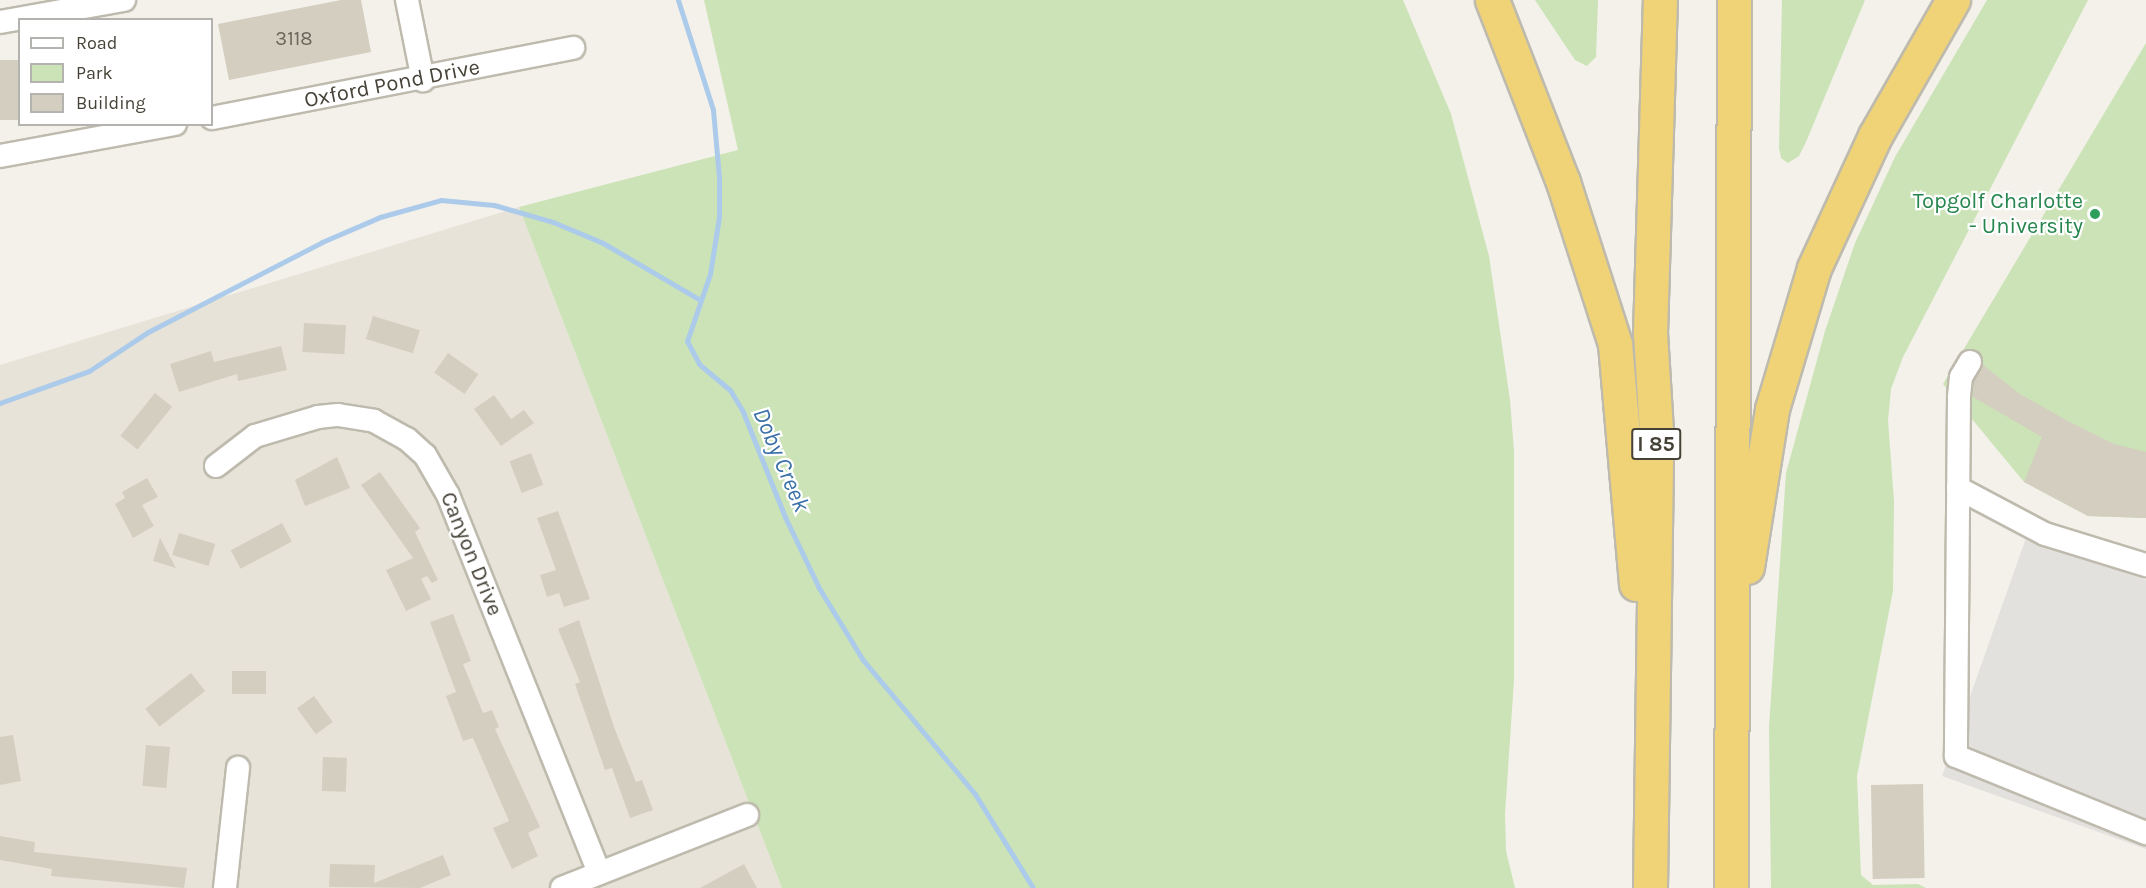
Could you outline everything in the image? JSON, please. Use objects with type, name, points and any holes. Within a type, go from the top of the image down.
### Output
[{"type":"highway","points":[[1492,0],[1563,182],[1615,345],[1617,402],[1652,712]]},
{"type":"highway","name":"I 85","points":[[1650,888],[1656,431],[1650,334],[1660,0]]},
{"type":"highway","points":[[1731,888],[1734,0]]},
{"type":"highway","points":[[1730,696],[1761,462],[1796,321],[1824,241],[1875,136],[1953,0]]},
{"type":"street","points":[[23,18],[124,0]]},
{"type":"street","points":[[407,0],[423,80]]},
{"type":"street","points":[[0,22],[18,19]]},
{"type":"street","name":"Oxford Pond Drive","points":[[213,118],[423,80],[573,48]]},
{"type":"street","points":[[0,156],[164,126]]},
{"type":"street","points":[[1970,363],[1961,377],[1956,756],[2146,833]]},
{"type":"street","name":"Canyon Drive","points":[[216,466],[255,436],[318,417],[338,415],[374,421],[407,438],[425,455],[448,495],[598,873]]},
{"type":"street","points":[[1958,488],[2045,534],[2146,565]]},
{"type":"street","points":[[225,888],[237,768]]},
{"type":"street","points":[[562,888],[747,815]]},
{"type":"shaded area","points":[[519,207],[782,888],[0,888],[0,365]]},
{"type":"shaded area","points":[[2027,535],[2146,580],[2146,849],[1942,776]]},
{"type":"green space","points":[[704,0],[1403,0],[1451,114],[1489,256],[1510,400],[1514,451],[1514,680],[1505,814],[1506,851],[1515,888],[782,888],[519,207],[738,150]]},
{"type":"green space","points":[[1535,0],[1598,0],[1596,57],[1587,66],[1575,60]]},
{"type":"green space","points":[[1782,0],[1865,0],[1806,142],[1799,156],[1788,163],[1781,158],[1779,148]]},
{"type":"green space","points":[[1987,0],[2088,0],[1903,357],[1891,389],[1888,420],[1894,501],[1893,591],[1857,776],[1861,875],[1873,885],[1918,884],[1926,888],[1771,888],[1769,727],[1786,473],[1825,331],[1855,243],[1895,157]]},
{"type":"green space","name":"Topgolf Charlotte - University","points":[[2146,43],[2146,518],[2088,516],[2024,482],[1943,384]]},
{"type":"building","points":[[341,0],[361,0],[371,52],[229,80],[218,24]]},
{"type":"building","points":[[0,60],[18,60],[18,120],[0,120]]},
{"type":"building","points":[[373,316],[420,330],[413,353],[366,339]]},
{"type":"building","points":[[304,323],[346,325],[344,354],[302,352]]},
{"type":"building","points":[[281,346],[287,370],[238,381],[237,374],[179,392],[170,364],[211,351],[214,362]]},
{"type":"building","points":[[448,353],[478,374],[465,394],[434,373]]},
{"type":"building","points":[[1983,365],[2020,394],[2066,420],[2114,444],[2146,452],[2146,518],[2088,516],[2024,482],[2042,437],[1973,397],[1974,381]]},
{"type":"building","points":[[155,393],[172,407],[137,450],[120,436]]},
{"type":"building","points":[[494,395],[511,419],[524,410],[534,423],[501,446],[474,409]]},
{"type":"building","points":[[531,453],[543,485],[522,493],[510,461]]},
{"type":"building","points":[[337,457],[350,488],[305,506],[295,480]]},
{"type":"building","points":[[380,472],[420,528],[415,532],[438,580],[432,583],[427,576],[421,579],[431,599],[406,611],[386,570],[413,558],[361,485]]},
{"type":"building","points":[[147,478],[158,497],[142,505],[154,526],[133,538],[115,504],[125,498],[122,492]]},
{"type":"building","points":[[558,511],[590,599],[564,607],[559,593],[547,597],[540,575],[556,570],[537,518]]},
{"type":"building","points":[[282,523],[292,542],[241,569],[231,550]]},
{"type":"building","points":[[179,533],[215,544],[209,566],[172,555]]},
{"type":"building","points":[[160,538],[176,568],[153,561]]},
{"type":"building","points":[[453,614],[471,661],[463,664],[483,713],[492,710],[499,727],[495,729],[540,827],[528,833],[538,856],[512,869],[493,828],[509,821],[473,738],[463,741],[446,696],[456,692],[430,622]]},
{"type":"building","points":[[579,620],[614,727],[636,782],[642,780],[653,810],[630,818],[612,768],[605,770],[575,684],[580,682],[558,629]]},
{"type":"building","points":[[232,671],[266,671],[266,694],[232,694]]},
{"type":"building","points":[[191,673],[205,691],[159,727],[145,709]]},
{"type":"building","points":[[314,696],[333,722],[316,734],[297,708]]},
{"type":"building","points":[[13,735],[21,781],[0,785],[0,737]]},
{"type":"building","points":[[146,745],[170,747],[166,788],[142,786]]},
{"type":"building","points":[[323,757],[347,758],[346,792],[322,791]]},
{"type":"building","points":[[1923,784],[1925,878],[1873,879],[1871,785]]},
{"type":"building","points":[[0,836],[35,842],[34,852],[187,868],[184,888],[51,876],[52,869],[0,860]]},
{"type":"building","points":[[443,855],[451,875],[420,888],[329,887],[330,864],[375,865],[374,883]]},
{"type":"building","points":[[744,864],[757,888],[700,888]]},
{"type":"waterway","name":"Doby Creek","points":[[678,0],[713,110],[719,177],[719,217],[710,274],[687,341],[699,364],[730,390],[743,412],[785,517],[819,588],[863,660],[975,794],[1033,888]]},
{"type":"waterway","points":[[0,403],[89,371],[148,332],[322,242],[380,217],[441,200],[494,205],[553,222],[603,243],[700,300]]},
{"type":"place","name":"Topgolf Charlotte - University","points":[[2095,214]]}]
